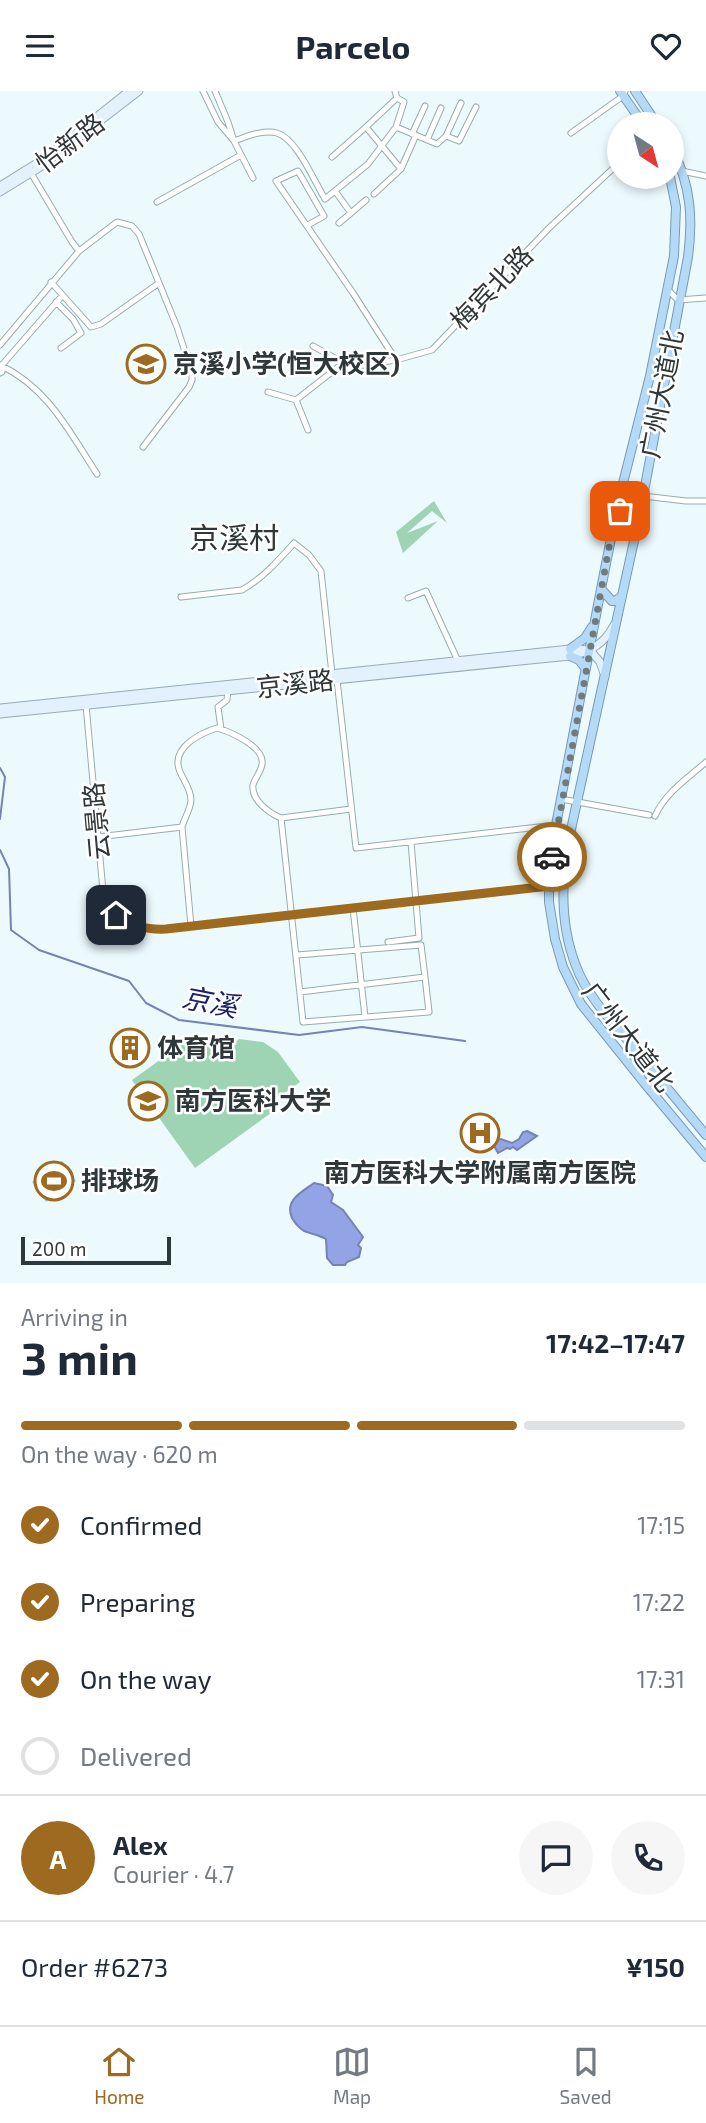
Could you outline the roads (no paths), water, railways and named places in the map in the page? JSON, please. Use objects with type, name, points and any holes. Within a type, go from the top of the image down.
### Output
[{"type":"highway","points":[[635,91],[649,112]]},
{"type":"highway","points":[[623,93],[634,112]]},
{"type":"highway","name":"广州大道北","points":[[684,177],[689,193],[690,246],[639,518],[565,859],[563,900],[566,933],[576,967],[603,1009],[706,1135]]},
{"type":"highway","name":"广州大道北","points":[[673,189],[676,224],[674,256],[648,388],[615,515],[600,589],[556,825],[549,886],[550,914],[555,939],[565,975],[573,989],[604,1034],[706,1157]]},
{"type":"highway","points":[[600,589],[615,601],[622,596]]},
{"type":"highway","points":[[586,669],[570,652],[585,638],[596,618]]},
{"type":"highway","points":[[583,689],[596,688],[601,696]]},
{"type":"main road","name":"怡新路","points":[[0,186],[45,158],[129,91]]},
{"type":"main road","name":"怡新路","points":[[0,192],[32,173],[139,91]]},
{"type":"main road","points":[[605,676],[600,662],[590,650],[607,636],[617,618]]},
{"type":"main road","name":"京溪路","points":[[0,708],[590,650]]},
{"type":"main road","name":"京溪路","points":[[0,714],[228,690],[458,661],[570,652]]},
{"type":"street","points":[[203,91],[218,122],[233,141],[253,179]]},
{"type":"street","points":[[215,91],[233,141]]},
{"type":"street","points":[[571,133],[623,93]]},
{"type":"street","points":[[233,141],[257,133],[277,133],[294,146],[325,199],[368,164],[396,127],[404,102],[396,94],[366,127],[332,157]]},
{"type":"street","points":[[396,127],[437,144],[446,136],[461,103]]},
{"type":"street","points":[[374,194],[401,169],[425,106]]},
{"type":"street","points":[[446,136],[459,141],[476,107]]},
{"type":"street","points":[[637,112],[646,107]]},
{"type":"street","points":[[427,140],[441,108]]},
{"type":"street","points":[[366,127],[401,169]]},
{"type":"street","points":[[157,202],[241,155]]},
{"type":"street","points":[[307,225],[324,216],[298,171],[276,181],[396,360]]},
{"type":"street","points":[[684,171],[706,176]]},
{"type":"street","points":[[32,173],[79,251]]},
{"type":"street","name":"梅宾北路","points":[[342,363],[351,367],[396,360],[432,350],[549,228],[607,174]]},
{"type":"street","points":[[335,191],[352,213]]},
{"type":"street","points":[[339,223],[366,200]]},
{"type":"street","points":[[0,345],[79,251],[117,222],[132,226],[139,234],[177,327],[192,380],[143,447]]},
{"type":"street","points":[[51,282],[91,327],[101,324],[159,283]]},
{"type":"street","points":[[667,289],[680,301],[706,298]]},
{"type":"street","points":[[0,373],[1,365],[62,296]]},
{"type":"street","points":[[56,302],[73,319],[81,333],[61,348]]},
{"type":"street","points":[[296,400],[342,363],[313,346]]},
{"type":"street","points":[[1,365],[37,389],[51,405],[97,474]]},
{"type":"street","points":[[268,392],[296,400]]},
{"type":"street","points":[[296,400],[308,430]]},
{"type":"street","points":[[643,496],[706,501]]},
{"type":"street","points":[[615,515],[630,507],[639,518]]},
{"type":"street","points":[[181,597],[242,590],[250,586],[295,543],[321,571],[356,848],[556,825]]},
{"type":"street","points":[[408,598],[426,591],[458,661]]},
{"type":"street","points":[[221,729],[218,707],[227,699],[228,690]]},
{"type":"street","name":"云景路","points":[[86,705],[103,891],[109,907],[116,915],[136,927],[149,930],[191,926],[549,886]]},
{"type":"street","points":[[191,926],[182,827],[191,801],[187,784],[178,767],[184,748],[202,733],[221,729],[257,749],[262,756],[262,765],[253,785],[255,795],[259,803],[281,818],[351,809]]},
{"type":"street","points":[[561,799],[652,815],[676,788],[706,762]]},
{"type":"street","points":[[281,818],[303,1022],[429,1012],[421,945],[296,955]]},
{"type":"street","points":[[98,837],[182,827]]},
{"type":"street","points":[[388,942],[419,938],[411,842]]},
{"type":"street","points":[[353,908],[365,1017]]},
{"type":"street","points":[[300,992],[425,977]]},
{"type":"water","points":[[527,1131],[537,1136],[517,1150],[513,1147],[498,1153],[494,1142],[501,1139],[512,1143]]},
{"type":"water","points":[[314,1183],[327,1186],[333,1195],[331,1202],[343,1210],[363,1237],[358,1245],[361,1248],[359,1257],[345,1265],[333,1265],[327,1258],[326,1239],[304,1231],[292,1218],[292,1201]]},
{"type":"waterway","name":"京溪","points":[[0,768],[5,777],[0,819]]},
{"type":"waterway","name":"京溪","points":[[0,850],[9,869],[11,930],[39,950],[129,981],[146,1003],[179,1020],[299,1035],[362,1027],[465,1041]]},
{"type":"place","name":"京溪小学(恒大校区)","points":[[146,364]]},
{"type":"place","name":"体育馆","points":[[130,1048]]},
{"type":"place","name":"南方医科大学","points":[[148,1101]]},
{"type":"place","name":"南方医科大学附属南方医院","points":[[480,1133]]},
{"type":"place","name":"排球场","points":[[54,1181]]},
{"type":"district","name":"京溪村","points":[[234,539]]}]
